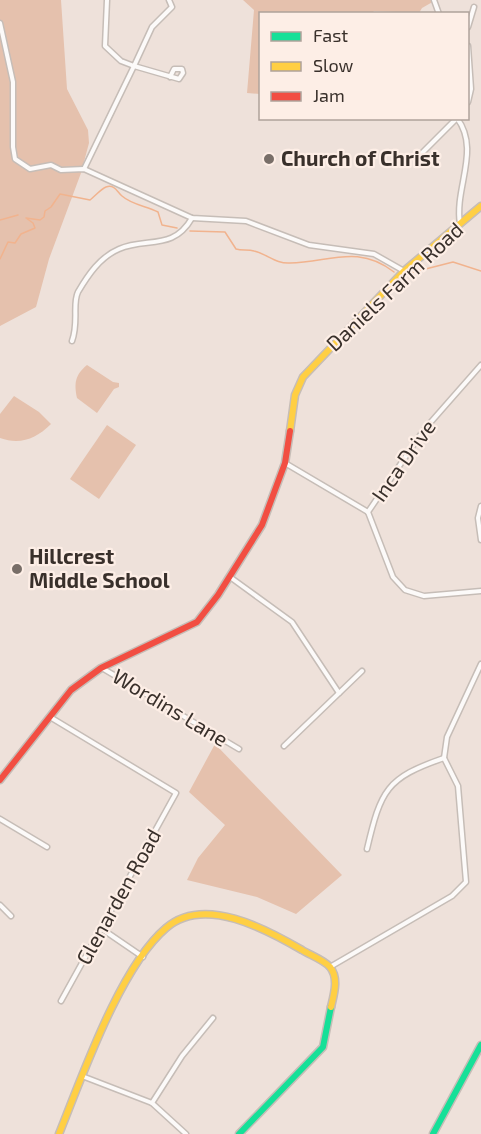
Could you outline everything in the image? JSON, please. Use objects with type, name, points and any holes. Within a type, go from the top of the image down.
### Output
[{"type":"main road","name":"Daniels Farm Road","points":[[0,780],[71,690],[101,668],[197,622],[230,577],[262,525],[285,463],[295,395],[303,377],[404,271],[481,206]]},
{"type":"main road","points":[[59,1134],[99,1032],[143,957],[175,921],[200,915],[234,920],[282,939],[330,967],[336,984],[323,1047],[239,1134]]},
{"type":"main road","points":[[433,1134],[481,1045]]},
{"type":"street","points":[[107,0],[105,46],[121,61],[170,77]]},
{"type":"street","points":[[84,169],[152,27],[172,7],[169,0]]},
{"type":"street","points":[[469,24],[474,7]]},
{"type":"street","points":[[0,23],[12,82],[15,159],[30,169],[51,165],[61,170],[84,169],[192,218],[246,221],[309,245],[374,254],[404,271]]},
{"type":"street","points":[[469,60],[471,89],[469,98]]},
{"type":"street","points":[[418,156],[456,120]]},
{"type":"street","points":[[458,120],[463,126],[469,148],[469,170],[458,201],[460,224]]},
{"type":"street","points":[[72,341],[77,328],[76,295],[95,266],[119,249],[172,239],[182,232],[192,218]]},
{"type":"street","name":"Inca Drive","points":[[285,463],[368,512],[423,431],[481,365]]},
{"type":"street","points":[[481,506],[478,518],[481,540]]},
{"type":"street","points":[[368,512],[393,577],[405,590],[424,596],[481,591]]},
{"type":"street","points":[[230,577],[292,622],[339,693]]},
{"type":"street","points":[[330,967],[452,896],[466,882],[458,786],[444,758],[447,737],[481,664]]},
{"type":"street","name":"Wordins Lane","points":[[101,668],[239,749]]},
{"type":"street","points":[[284,746],[362,671]]},
{"type":"street","name":"Glenarden Road","points":[[50,717],[176,793],[61,1001]]},
{"type":"street","points":[[367,849],[378,807],[389,787],[411,769],[444,758]]},
{"type":"street","points":[[0,819],[47,847]]},
{"type":"street","points":[[0,905],[11,916]]},
{"type":"street","points":[[102,929],[143,957]]},
{"type":"street","points":[[152,1103],[182,1056],[213,1018]]},
{"type":"street","points":[[82,1076],[152,1103],[186,1134]]},
{"type":"shaded area","points":[[0,0],[61,0],[67,89],[88,130],[89,143],[81,173],[49,259],[36,307],[0,326]]},
{"type":"shaded area","points":[[243,0],[436,0],[422,8],[420,12],[259,12],[259,94],[247,93],[254,10]]},
{"type":"shaded area","points":[[87,365],[113,382],[119,383],[119,387],[114,389],[97,413],[77,398],[76,380]]},
{"type":"shaded area","points":[[14,396],[39,412],[51,424],[40,434],[21,441],[0,438],[0,414]]},
{"type":"shaded area","points":[[107,425],[136,445],[99,499],[70,479]]},
{"type":"shaded area","points":[[215,744],[342,875],[296,914],[257,897],[187,880],[198,858],[225,825],[189,792]]},
{"type":"waterway","points":[[0,259],[8,242],[15,243],[21,234],[35,228],[33,223],[26,218],[40,220],[60,194],[90,200],[109,186],[130,201],[158,212],[162,225],[177,228]]},
{"type":"waterway","points":[[0,220],[18,215]]},
{"type":"waterway","points":[[190,231],[225,232],[236,249],[259,252],[280,262],[356,257],[381,264],[394,272]]},
{"type":"waterway","points":[[410,273],[453,262],[481,271]]},
{"type":"traffic: fast","points":[[239,1134],[323,1047],[331,1007]]},
{"type":"traffic: fast","points":[[433,1134],[481,1045]]},
{"type":"traffic: slow","points":[[290,431],[295,395],[303,377],[404,271],[481,206]]},
{"type":"traffic: slow","points":[[59,1134],[91,1054],[118,995],[149,946],[166,928],[181,919],[198,915],[216,915],[235,919],[271,933],[321,960],[333,971],[335,986],[331,1007]]},
{"type":"traffic: jam","points":[[0,780],[71,690],[101,668],[197,622],[218,595],[262,525],[285,463],[290,431]]},
{"type":"place","name":"Church of Christ","points":[[269,159]]},
{"type":"place","name":"Hillcrest Middle School","points":[[17,569]]}]
